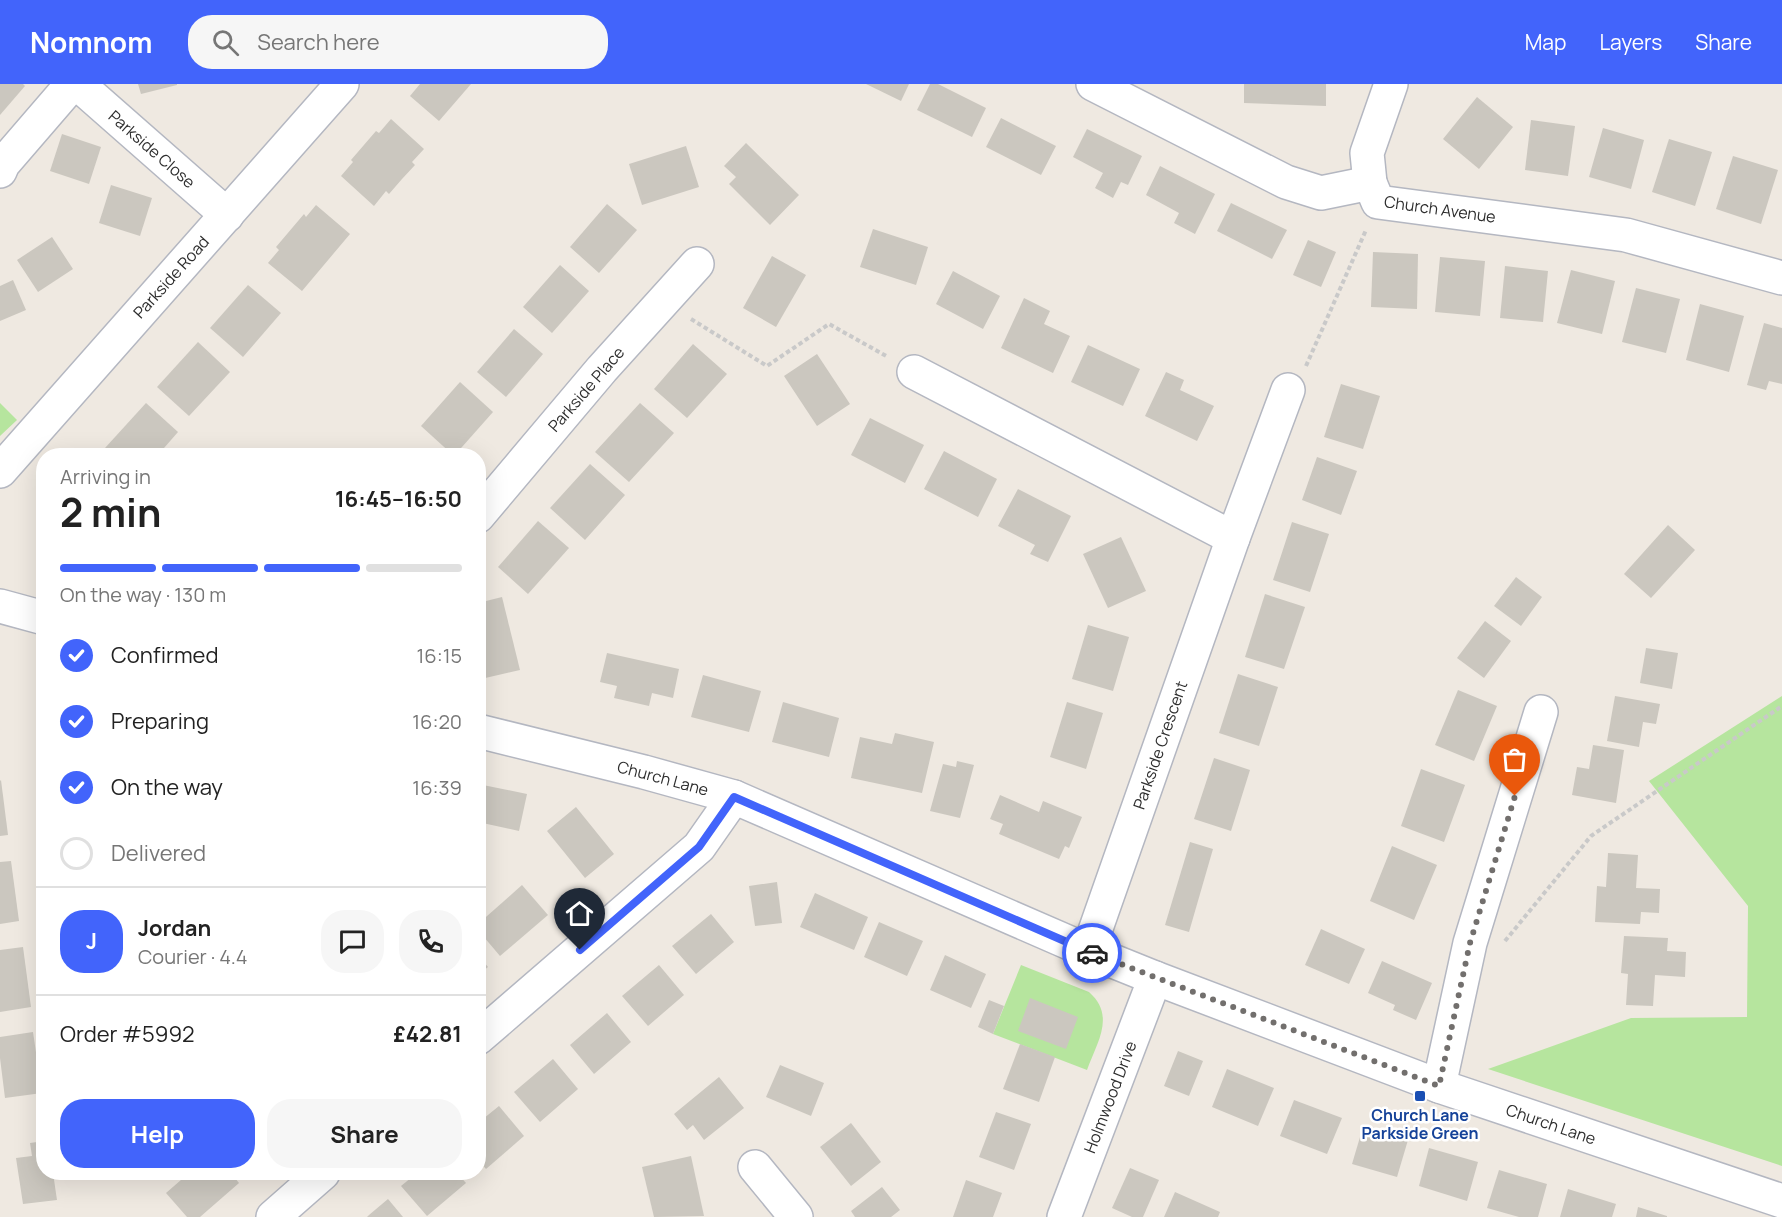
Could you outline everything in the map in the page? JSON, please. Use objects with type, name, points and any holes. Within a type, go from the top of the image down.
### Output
[{"type":"street","points":[[0,171],[3,164],[72,84]]},
{"type":"street","name":"Parkside Close","points":[[78,84],[227,214]]},
{"type":"street","name":"Parkside Road","points":[[0,471],[342,84]]},
{"type":"street","name":"Church Avenue","points":[[1093,84],[1286,182],[1321,193],[1374,193],[1626,235],[1782,278]]},
{"type":"street","points":[[1374,193],[1367,153],[1391,84]]},
{"type":"street","name":"Parkside Place","points":[[486,507],[602,369],[697,264]]},
{"type":"street","points":[[914,372],[1233,538]]},
{"type":"street","name":"Parkside Crescent","points":[[1088,951],[1233,538],[1288,390]]},
{"type":"street","points":[[0,606],[36,616]]},
{"type":"street","points":[[1439,1086],[1470,943],[1541,712]]},
{"type":"street","name":"Church Lane","points":[[486,733],[734,797],[1155,978],[1439,1086],[1782,1201]]},
{"type":"street","points":[[486,1031],[699,847],[734,797]]},
{"type":"street","name":"Holmwood Drive","points":[[1064,1217],[1155,978]]},
{"type":"street","points":[[755,1167],[796,1217]]},
{"type":"street","points":[[273,1217],[315,1180]]},
{"type":"path","points":[[1288,390],[1302,375],[1374,193]]},
{"type":"path","points":[[662,302],[767,366],[829,324],[914,372]]},
{"type":"path","points":[[1470,943],[1496,953],[1591,836],[1782,706]]},
{"type":"green space","points":[[0,403],[17,420],[0,436]]},
{"type":"green space","points":[[1782,696],[1782,1166],[1488,1069],[1631,1018],[1747,1017],[1748,906],[1649,781]]},
{"type":"green space","points":[[1021,965],[1089,992],[1097,1001],[1103,1020],[1102,1030],[1087,1070],[993,1034]]},
{"type":"building","points":[[0,84],[23,84],[25,86],[0,115]]},
{"type":"building","points":[[138,84],[177,84],[177,85],[141,94]]},
{"type":"building","points":[[420,84],[471,84],[439,121],[410,96]]},
{"type":"building","points":[[866,84],[909,84],[901,101]]},
{"type":"building","points":[[930,84],[938,84],[986,108],[972,137],[917,110]]},
{"type":"building","points":[[1244,84],[1326,84],[1326,106],[1244,103]]},
{"type":"building","points":[[1477,97],[1513,127],[1479,169],[1443,139]]},
{"type":"building","points":[[1001,118],[1056,146],[1041,175],[986,147]]},
{"type":"building","points":[[391,119],[424,149],[412,162],[415,165],[389,194],[386,191],[374,206],[341,176],[353,162],[351,160],[376,131],[379,133]]},
{"type":"building","points":[[1531,120],[1575,126],[1568,176],[1525,170]]},
{"type":"building","points":[[1603,128],[1644,140],[1631,189],[1589,177]]},
{"type":"building","points":[[1087,129],[1142,156],[1128,185],[1121,182],[1113,198],[1095,188],[1103,173],[1073,157]]},
{"type":"building","points":[[62,134],[101,147],[89,184],[50,171]]},
{"type":"building","points":[[1669,139],[1712,152],[1695,206],[1652,192]]},
{"type":"building","points":[[746,143],[799,195],[770,225],[729,184],[736,177],[724,166]]},
{"type":"building","points":[[686,146],[699,187],[642,205],[629,164]]},
{"type":"building","points":[[1733,156],[1778,170],[1761,224],[1716,209]]},
{"type":"building","points":[[1160,166],[1215,194],[1195,234],[1174,223],[1179,213],[1146,195]]},
{"type":"building","points":[[111,185],[152,198],[140,236],[99,223]]},
{"type":"building","points":[[1231,203],[1287,230],[1272,259],[1217,231]]},
{"type":"building","points":[[607,204],[637,230],[599,273],[570,247]]},
{"type":"building","points":[[316,205],[350,234],[302,291],[268,263],[279,250],[276,247],[304,214],[306,217]]},
{"type":"building","points":[[873,229],[928,247],[916,285],[860,267]]},
{"type":"building","points":[[52,237],[73,269],[38,292],[17,260]]},
{"type":"building","points":[[1308,240],[1336,252],[1321,287],[1293,275]]},
{"type":"building","points":[[1373,252],[1418,254],[1417,309],[1371,307]]},
{"type":"building","points":[[772,256],[806,275],[776,327],[743,308]]},
{"type":"building","points":[[1440,257],[1485,261],[1480,316],[1435,312]]},
{"type":"building","points":[[560,265],[589,291],[552,333],[523,307]]},
{"type":"building","points":[[1505,266],[1548,271],[1543,322],[1500,318]]},
{"type":"building","points":[[1571,270],[1615,281],[1602,334],[1557,323]]},
{"type":"building","points":[[953,271],[1000,296],[983,329],[936,304]]},
{"type":"building","points":[[13,280],[26,310],[0,321],[0,286]]},
{"type":"building","points":[[248,285],[281,313],[243,357],[210,328]]},
{"type":"building","points":[[1636,288],[1680,299],[1666,353],[1622,342]]},
{"type":"building","points":[[1024,298],[1050,311],[1044,324],[1070,336],[1053,373],[1001,348]]},
{"type":"building","points":[[1700,304],[1744,316],[1729,372],[1686,360]]},
{"type":"building","points":[[1764,323],[1782,328],[1782,384],[1769,381],[1766,390],[1747,385]]},
{"type":"building","points":[[514,329],[543,354],[506,397],[477,372]]},
{"type":"building","points":[[198,342],[230,372],[189,416],[157,387]]},
{"type":"building","points":[[693,344],[727,374],[687,418],[654,389]]},
{"type":"building","points":[[1088,345],[1140,369],[1123,406],[1071,382]]},
{"type":"building","points":[[817,354],[850,404],[817,426],[784,376]]},
{"type":"building","points":[[1166,372],[1184,380],[1180,390],[1214,406],[1197,441],[1145,416]]},
{"type":"building","points":[[460,382],[493,412],[461,448],[445,448],[421,426]]},
{"type":"building","points":[[1341,384],[1380,396],[1363,449],[1324,437]]},
{"type":"building","points":[[146,403],[178,432],[164,448],[105,448]]},
{"type":"building","points":[[640,403],[674,433],[629,482],[595,452]]},
{"type":"building","points":[[870,418],[924,445],[905,483],[851,455]]},
{"type":"building","points":[[944,451],[997,479],[978,517],[924,489]]},
{"type":"building","points":[[1317,457],[1357,471],[1341,515],[1302,500]]},
{"type":"building","points":[[590,464],[625,495],[585,540],[550,508]]},
{"type":"building","points":[[1018,489],[1071,516],[1048,562],[1030,554],[1035,545],[998,526]]},
{"type":"building","points":[[538,521],[569,548],[528,594],[498,567]]},
{"type":"building","points":[[1292,522],[1329,534],[1310,592],[1273,580]]},
{"type":"building","points":[[1668,525],[1695,550],[1651,598],[1624,574]]},
{"type":"building","points":[[1121,537],[1146,591],[1108,608],[1083,554]]},
{"type":"building","points":[[1516,577],[1542,597],[1521,626],[1494,606]]},
{"type":"building","points":[[1265,594],[1305,607],[1284,669],[1245,657]]},
{"type":"building","points":[[502,597],[520,670],[486,678],[486,601]]},
{"type":"building","points":[[1485,621],[1511,641],[1484,678],[1457,658]]},
{"type":"building","points":[[1088,625],[1129,637],[1113,691],[1072,679]]},
{"type":"building","points":[[1646,648],[1678,653],[1672,689],[1640,683]]},
{"type":"building","points":[[607,653],[679,669],[673,698],[652,693],[649,706],[614,698],[617,686],[600,682]]},
{"type":"building","points":[[1238,674],[1278,687],[1259,746],[1219,733]]},
{"type":"building","points":[[703,675],[761,691],[749,732],[691,717]]},
{"type":"building","points":[[1458,690],[1497,706],[1474,761],[1435,745]]},
{"type":"building","points":[[1615,696],[1660,704],[1656,724],[1643,722],[1639,747],[1607,741]]},
{"type":"building","points":[[783,702],[839,718],[829,757],[772,742]]},
{"type":"building","points":[[1067,702],[1103,713],[1086,769],[1050,757]]},
{"type":"building","points":[[895,733],[934,742],[922,793],[851,778],[860,737],[892,744]]},
{"type":"building","points":[[1593,745],[1624,750],[1616,803],[1572,795],[1577,767],[1589,769]]},
{"type":"building","points":[[1214,758],[1250,770],[1231,831],[1194,819]]},
{"type":"building","points":[[957,761],[974,765],[960,818],[930,811],[943,764],[956,767]]},
{"type":"building","points":[[1421,769],[1465,785],[1444,842],[1401,826]]},
{"type":"building","points":[[0,781],[8,835],[0,836]]},
{"type":"building","points":[[486,786],[527,794],[519,831],[486,824]]},
{"type":"building","points":[[1000,795],[1039,812],[1043,801],[1082,817],[1069,848],[1065,846],[1059,859],[999,834],[1003,824],[990,819]]},
{"type":"building","points":[[576,807],[614,854],[585,878],[547,831]]},
{"type":"building","points":[[1190,842],[1213,849],[1189,932],[1165,925]]},
{"type":"building","points":[[1392,846],[1437,865],[1414,920],[1370,901]]},
{"type":"building","points":[[1608,853],[1638,855],[1636,888],[1660,889],[1659,913],[1641,912],[1640,924],[1595,922],[1597,886],[1606,887]]},
{"type":"building","points":[[11,861],[19,921],[0,924],[0,862]]},
{"type":"building","points":[[777,882],[782,923],[755,926],[749,886]]},
{"type":"building","points":[[522,885],[548,915],[500,956],[486,939],[486,917]]},
{"type":"building","points":[[815,893],[868,917],[854,950],[800,927]]},
{"type":"building","points":[[711,914],[734,942],[696,974],[672,946]]},
{"type":"building","points":[[879,922],[923,941],[907,976],[864,957]]},
{"type":"building","points":[[1321,929],[1365,949],[1349,984],[1305,965]]},
{"type":"building","points":[[1624,936],[1668,938],[1667,951],[1686,952],[1685,977],[1655,975],[1653,1006],[1626,1005],[1628,974],[1621,973]]},
{"type":"building","points":[[23,947],[31,1007],[0,1012],[0,950]]},
{"type":"building","points":[[945,955],[986,974],[971,1008],[930,990]]},
{"type":"building","points":[[1382,961],[1432,983],[1416,1020],[1393,1010],[1395,1005],[1368,993]]},
{"type":"building","points":[[659,965],[684,995],[648,1026],[622,996]]},
{"type":"building","points":[[1030,998],[1078,1017],[1066,1049],[1018,1031]]},
{"type":"building","points":[[989,1000],[1004,1006],[993,1034],[978,1027]]},
{"type":"building","points":[[607,1013],[631,1042],[594,1074],[570,1045]]},
{"type":"building","points":[[33,1032],[36,1052],[36,1094],[5,1098],[0,1037]]},
{"type":"building","points":[[1020,1044],[1055,1057],[1039,1102],[1003,1089]]},
{"type":"building","points":[[1178,1051],[1203,1061],[1189,1096],[1164,1086]]},
{"type":"building","points":[[553,1059],[578,1089],[540,1122],[514,1092]]},
{"type":"building","points":[[780,1065],[824,1083],[811,1116],[766,1097]]},
{"type":"building","points":[[1227,1069],[1274,1088],[1258,1126],[1212,1107]]},
{"type":"building","points":[[719,1077],[744,1108],[704,1140],[693,1125],[687,1130],[674,1114]]},
{"type":"building","points":[[1294,1100],[1342,1118],[1327,1154],[1280,1136]]},
{"type":"building","points":[[499,1106],[524,1136],[486,1169],[486,1117]]},
{"type":"building","points":[[996,1112],[1031,1124],[1014,1170],[979,1157]]},
{"type":"building","points":[[851,1123],[881,1162],[851,1186],[820,1147]]},
{"type":"building","points":[[1363,1127],[1408,1140],[1397,1177],[1352,1164]]},
{"type":"building","points":[[36,1142],[36,1180],[54,1180],[57,1200],[23,1204],[16,1158],[32,1156],[30,1143]]},
{"type":"building","points":[[1429,1148],[1478,1162],[1467,1201],[1419,1186]]},
{"type":"building","points":[[691,1156],[704,1216],[654,1217],[642,1167]]},
{"type":"building","points":[[1130,1168],[1159,1180],[1143,1217],[1132,1217],[1112,1208]]},
{"type":"building","points":[[1499,1170],[1547,1184],[1538,1217],[1519,1217],[1487,1208]]},
{"type":"building","points":[[181,1180],[237,1180],[239,1183],[200,1217],[187,1217],[166,1193]]},
{"type":"building","points":[[408,1180],[463,1180],[466,1183],[427,1216],[401,1186]]},
{"type":"building","points":[[966,1180],[1002,1193],[993,1217],[953,1217]]},
{"type":"building","points":[[882,1187],[900,1210],[891,1217],[855,1217],[851,1211]]},
{"type":"building","points":[[1568,1189],[1616,1204],[1612,1217],[1560,1217]]},
{"type":"building","points":[[1175,1192],[1220,1212],[1218,1217],[1164,1217]]},
{"type":"building","points":[[388,1199],[403,1217],[367,1217],[369,1215]]},
{"type":"building","points":[[1638,1207],[1667,1216],[1667,1217],[1636,1217]]},
{"type":"way so far","points":[[1092,953],[1439,1086],[1470,943],[1515,796]]},
{"type":"place","name":"Church Lane Parkside Green","points":[[1420,1096]]},
{"type":"route","points":[[580,950],[699,847],[734,797],[1092,953]]}]
